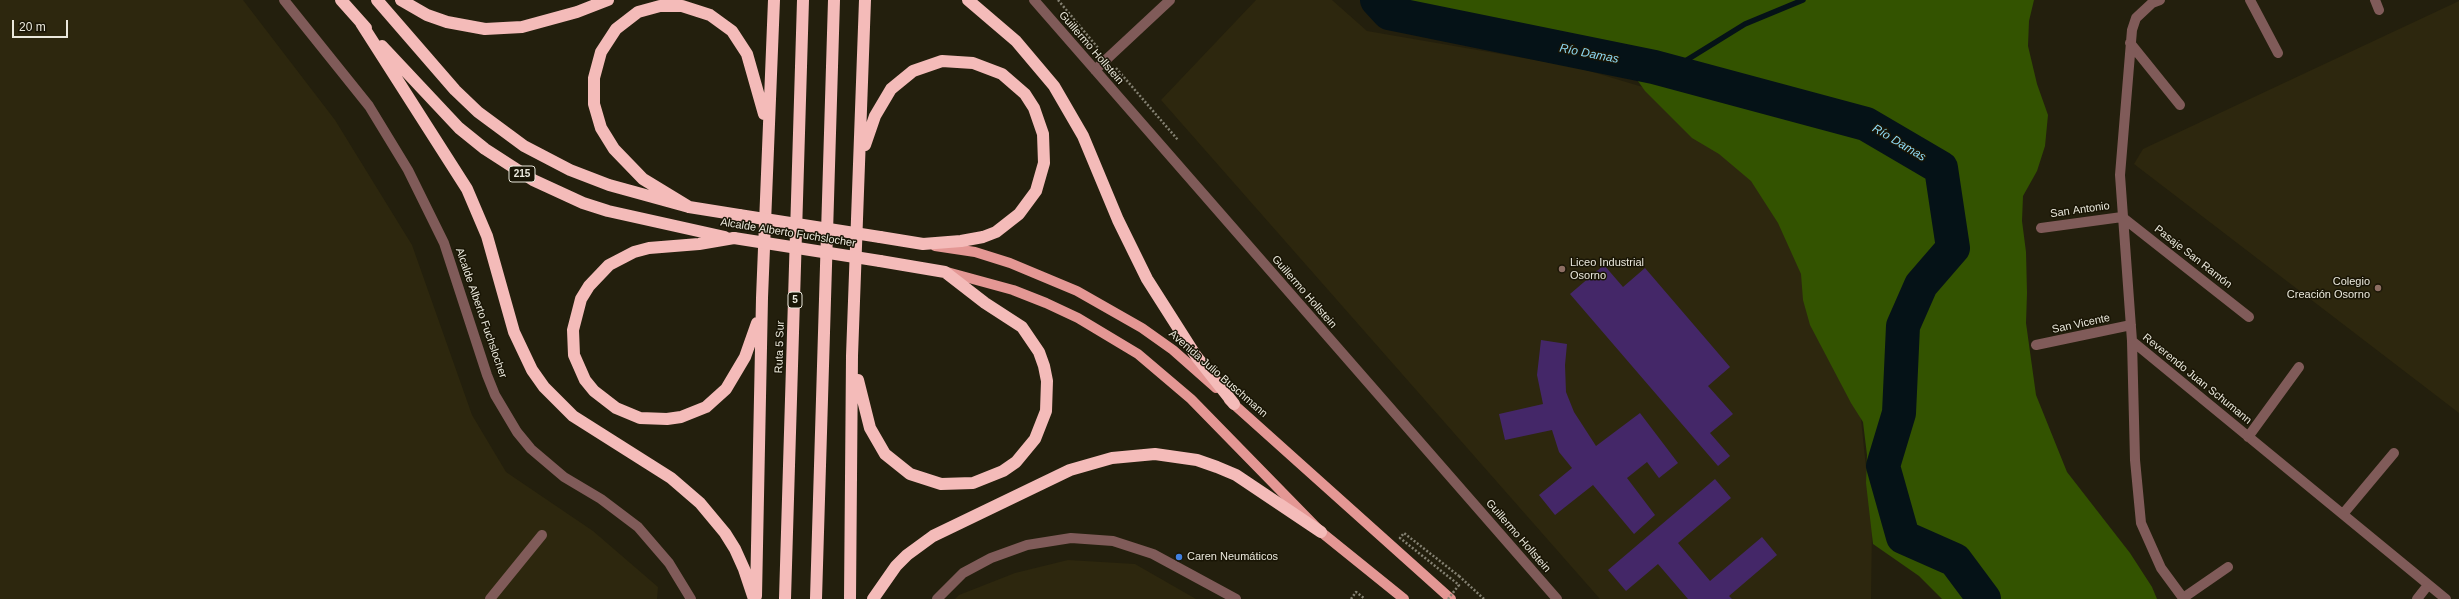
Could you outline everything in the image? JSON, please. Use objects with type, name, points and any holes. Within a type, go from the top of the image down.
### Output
[{"type":"highway","name":"Alcalde Alberto Fuchslocher","points":[[341,0],[459,128],[485,149],[533,180],[558,193],[608,211],[683,229],[945,272]]},
{"type":"highway","name":"Alcalde Alberto Fuchslocher","points":[[377,0],[455,90],[478,112],[524,146],[570,170],[648,198],[689,207],[923,244],[983,237],[1008,224],[1029,203],[1041,178],[1045,149],[1040,121],[1025,94],[1002,74],[973,63],[942,61],[913,71],[902,78],[882,102],[867,136],[860,166]]},
{"type":"highway","points":[[401,0],[427,15],[447,22],[485,29],[522,27],[577,12],[608,0]]},
{"type":"highway","points":[[755,599],[762,298],[774,0]]},
{"type":"highway","name":"Ruta 5 Sur","points":[[785,599],[803,0]]},
{"type":"highway","points":[[816,599],[834,0]]},
{"type":"highway","points":[[850,599],[852,356],[865,0]]},
{"type":"highway","points":[[968,0],[1016,41],[1054,86],[1083,136],[1118,220],[1147,279],[1196,356],[1234,404]]},
{"type":"highway","points":[[689,207],[643,179],[614,149],[601,128],[594,104],[594,78],[601,52],[616,29],[638,12],[671,5],[696,9],[722,23],[732,32],[747,54],[758,88],[768,133]]},
{"type":"highway","points":[[362,23],[467,189],[487,236],[514,332],[532,370],[548,392],[573,416],[672,478],[700,503],[725,533],[735,549],[755,599]]},
{"type":"highway","points":[[734,238],[699,244],[649,248],[634,252],[609,265],[589,286],[575,314],[573,343],[578,367],[594,391],[616,408],[628,414],[647,418],[667,419],[694,413],[717,398],[736,374],[753,338],[762,298]]},
{"type":"highway","points":[[852,356],[870,428],[885,454],[896,465],[925,480],[957,485],[988,478],[1016,462],[1035,439],[1046,411],[1047,381],[1039,352],[1022,327],[985,303],[945,272]]},
{"type":"highway","points":[[873,599],[896,566],[907,555],[933,536],[1070,470],[1112,458],[1155,454],[1176,456],[1217,466],[1236,475],[1321,532]]},
{"type":"main road","name":"Avenida Julio Buschmann","points":[[923,244],[974,252],[1003,261],[1078,291],[1110,308],[1160,341],[1201,374],[1451,599]]},
{"type":"main road","points":[[945,272],[1000,286],[1046,302],[1091,325],[1138,354],[1191,399],[1321,532],[1404,599]]},
{"type":"street","name":"Alcalde Alberto Fuchslocher","points":[[284,0],[369,106],[408,170],[444,243],[492,388],[517,432],[531,449],[564,477],[601,499],[638,528],[669,563],[691,599]]},
{"type":"street","name":"Guillermo Hollstein","points":[[1034,0],[1557,599]]},
{"type":"street","points":[[1095,70],[1170,0]]},
{"type":"street","points":[[2250,0],[2278,53]]},
{"type":"street","points":[[2375,0],[2379,10]]},
{"type":"street","name":"Reverendo Juan Schumann","points":[[2154,1],[2136,18],[2130,42],[2120,176],[2132,341],[2446,599]]},
{"type":"street","points":[[2130,42],[2180,104]]},
{"type":"street","name":"San Antonio","points":[[2041,228],[2122,217]]},
{"type":"street","name":"Pasaje San Ramón","points":[[2122,217],[2248,317]]},
{"type":"street","name":"San Vicente","points":[[2036,345],[2131,325]]},
{"type":"street","points":[[2132,341],[2135,460],[2141,522],[2161,568],[2183,598],[2228,567]]},
{"type":"street","points":[[2248,437],[2299,367]]},
{"type":"street","points":[[2343,514],[2394,453]]},
{"type":"street","points":[[490,599],[542,535]]},
{"type":"street","points":[[936,599],[963,574],[991,558],[1027,545],[1072,538],[1113,541],[1146,551],[1236,599]]},
{"type":"street","points":[[2417,599],[2428,585]]},
{"type":"path","points":[[1448,599],[1458,586],[1400,538],[1404,533],[1459,576],[1484,599]]},
{"type":"path","points":[[1351,599],[1356,592],[1365,599]]},
{"type":"shaded area","points":[[0,0],[243,0],[335,120],[412,245],[472,415],[506,472],[593,531],[658,587],[657,599],[0,599]]},
{"type":"shaded area","name":"Liceo Industrial Osorno","points":[[1256,0],[1332,0],[1367,31],[1576,67],[1666,94],[1776,188],[1854,350],[1872,527],[1871,599],[1600,599],[1161,100]]},
{"type":"shaded area","name":"Colegio Creación Osorno","points":[[2459,1],[2459,413],[2134,164],[2143,149]]},
{"type":"shaded area","points":[[1068,560],[1135,564],[1196,599],[955,599],[959,595],[1015,573]]},
{"type":"green space","points":[[1405,0],[2034,0],[2029,21],[2028,46],[2037,84],[2048,115],[2045,146],[2037,171],[2023,196],[2022,221],[2026,252],[2027,293],[2026,323],[2036,395],[2067,472],[2130,553],[2152,587],[2157,599],[1942,599],[1919,576],[1873,544],[1866,483],[1867,455],[1863,422],[1851,403],[1810,325],[1803,300],[1801,274],[1778,223],[1751,181],[1719,154],[1692,138],[1645,91],[1628,67],[1610,54],[1544,39],[1501,37],[1471,31],[1435,17]]},
{"type":"building","points":[[1604,265],[1623,287],[1645,268],[1730,367],[1708,386],[1733,414],[1710,433],[1730,456],[1718,466],[1570,294]]},
{"type":"building","points":[[1541,340],[1567,344],[1565,365],[1566,392],[1574,412],[1596,446],[1640,413],[1678,463],[1659,478],[1647,462],[1627,478],[1655,515],[1634,534],[1593,485],[1555,515],[1539,495],[1572,468],[1559,452],[1552,430],[1505,440],[1499,414],[1543,404],[1537,375]]},
{"type":"building","points":[[1715,479],[1731,498],[1678,543],[1710,581],[1762,537],[1777,555],[1729,596],[1732,599],[1688,599],[1658,564],[1626,591],[1608,570]]},
{"type":"waterway","name":"Río Damas","points":[[1377,0],[1389,13],[1654,67],[1866,124],[1941,168],[1953,248],[1921,285],[1903,326],[1899,413],[1883,466],[1903,537],[1955,560],[1984,599]]},
{"type":"waterway","points":[[1669,71],[1745,24],[1803,0]]},
{"type":"place","name":"Liceo Industrial Osorno","points":[[1562,269]]},
{"type":"place","name":"Colegio Creación Osorno","points":[[2378,288]]},
{"type":"place","name":"Caren Neumáticos","points":[[1179,557]]}]
